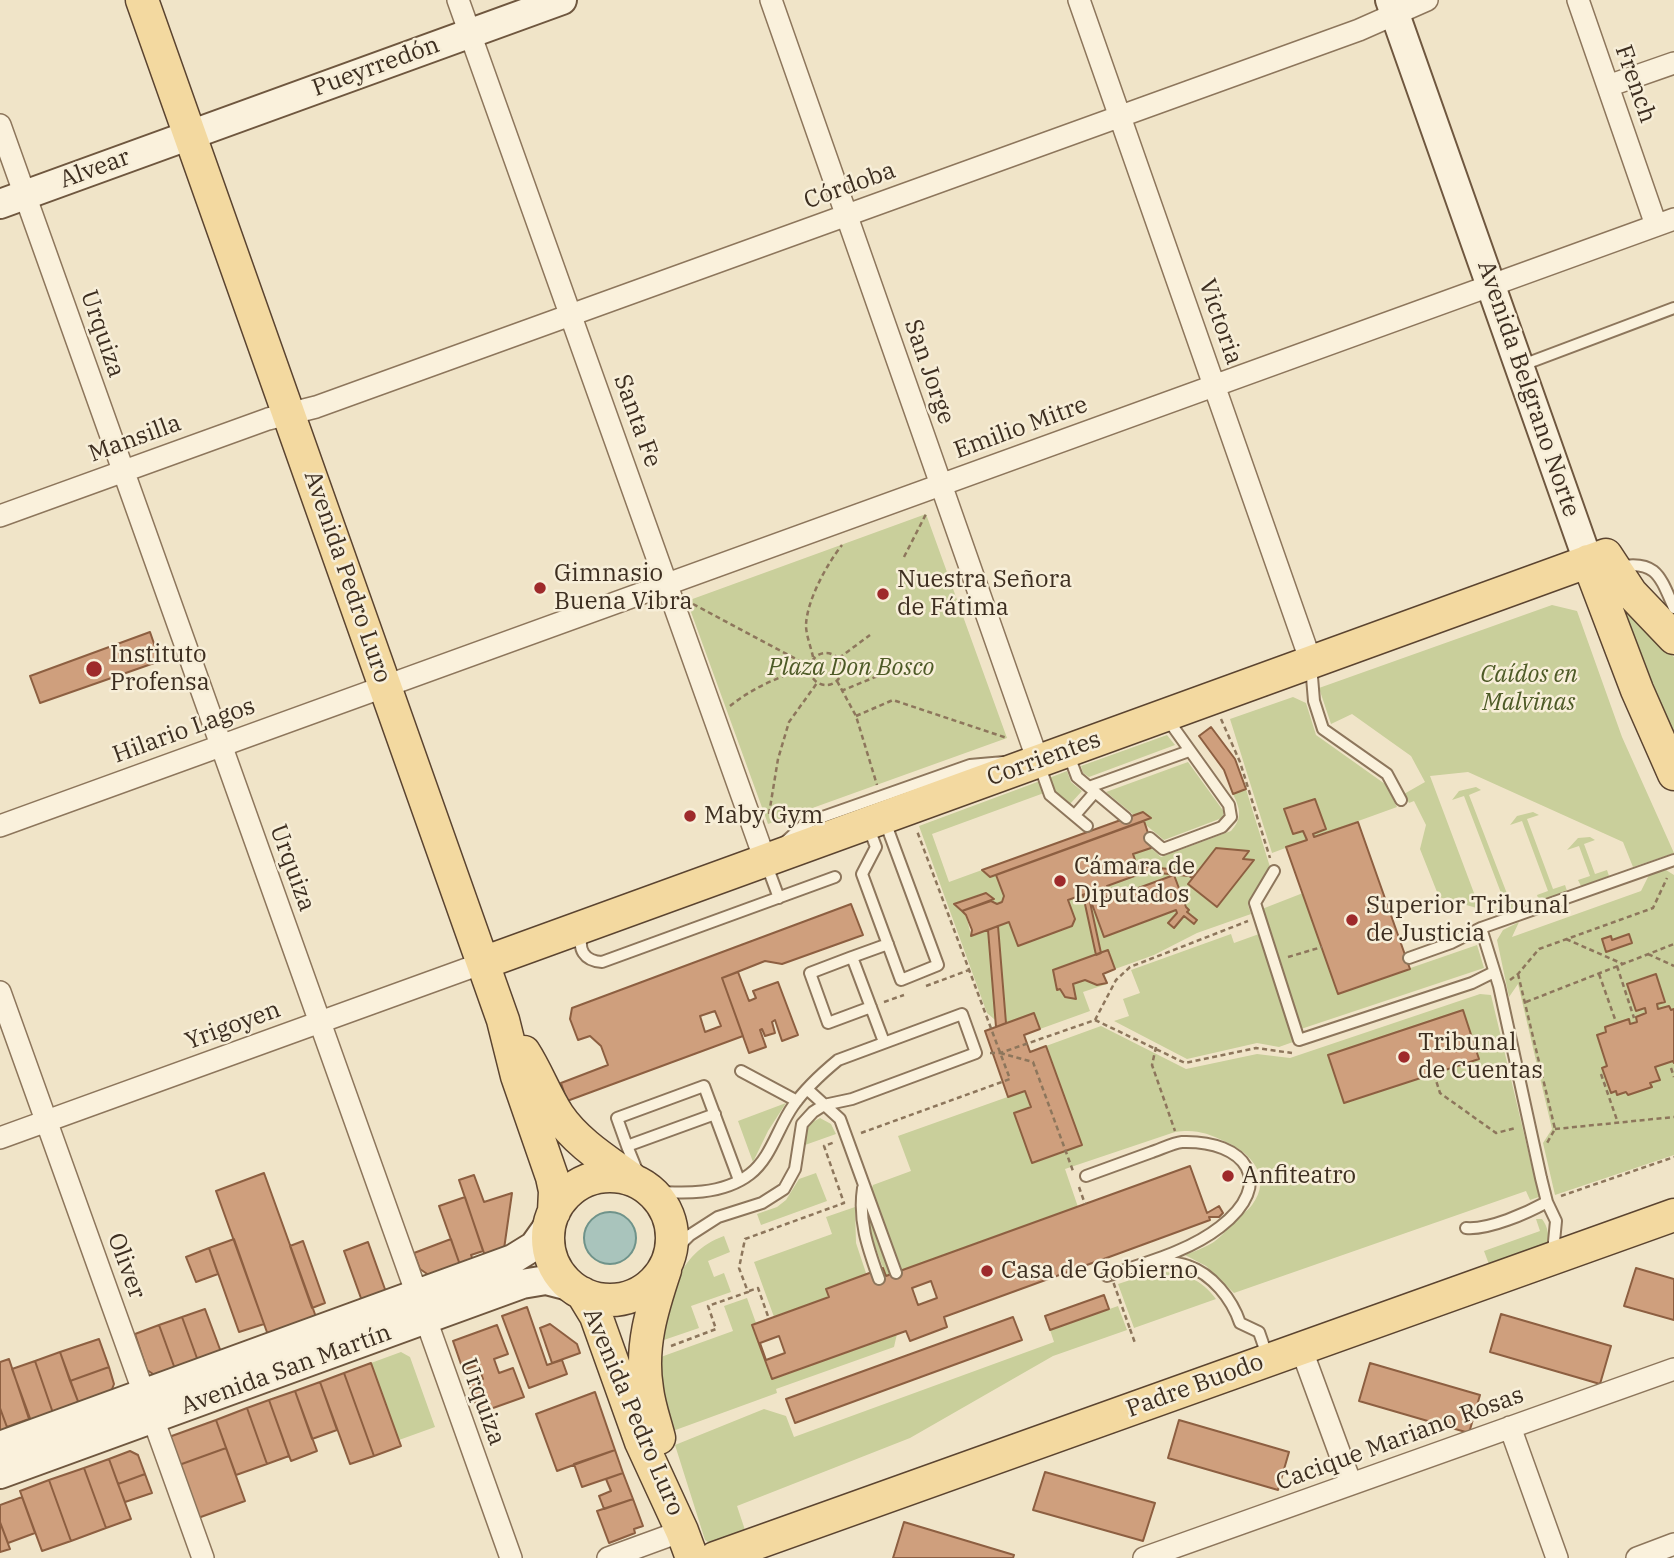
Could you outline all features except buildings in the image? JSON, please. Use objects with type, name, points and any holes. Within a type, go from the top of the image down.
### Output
[{"type":"main road","name":"Avenida Pedro Luro","points":[[142,0],[503,1020],[517,1076],[552,1177],[555,1191],[553,1217]]},
{"type":"main road","name":"Pueyrredón","points":[[190,135],[562,0]]},
{"type":"main road","name":"Avenida Belgrano Norte","points":[[1407,4],[1528,363],[1602,561],[1643,706],[1674,774]]},
{"type":"main road","name":"Alvear","points":[[13,200],[190,135]]},
{"type":"main road","name":"Avenida Belgrano Norte","points":[[1602,561],[1674,638]]},
{"type":"main road","name":"Corrientes","points":[[483,962],[1311,662],[1602,561]]},
{"type":"main road","name":"Avenida Pedro Luro","points":[[503,1020],[534,1067],[567,1126],[584,1143],[643,1186]]},
{"type":"main road","points":[[604,1177],[624,1178],[643,1186],[668,1216],[673,1235],[668,1259],[656,1280],[631,1296],[601,1299],[577,1290],[559,1272],[550,1253],[553,1217],[566,1195],[583,1182],[604,1177]]},
{"type":"main road","name":"Padre Buodo","points":[[715,1558],[1674,1215]]},
{"type":"main road","name":"Avenida San Martín","points":[[420,1307],[520,1255],[539,1241],[553,1217]]},
{"type":"main road","name":"Avenida Pedro Luro","points":[[668,1259],[648,1325],[645,1373],[649,1399],[687,1544]]},
{"type":"main road","name":"Avenida San Martín","points":[[0,1474],[148,1406],[420,1307],[537,1280],[554,1281],[577,1290]]},
{"type":"main road","name":"Avenida Pedro Luro","points":[[577,1290],[598,1321],[643,1447],[687,1544]]},
{"type":"main road","name":"Avenida San Martín","points":[[0,1446],[148,1406]]},
{"type":"street","name":"Santa Fe","points":[[458,0],[765,860]]},
{"type":"street","name":"San Jorge","points":[[771,0],[1038,761]]},
{"type":"street","name":"Victoria","points":[[1079,0],[1311,662]]},
{"type":"street","name":"French","points":[[1578,0],[1608,86],[1665,222]]},
{"type":"street","name":"Córdoba","points":[[289,414],[316,407],[1119,116],[1407,4]]},
{"type":"street","points":[[1608,86],[1674,63]]},
{"type":"street","name":"Urquiza","points":[[0,125],[13,200],[123,472],[510,1558]]},
{"type":"street","name":"Emilio Mitre","points":[[385,686],[1665,222]]},
{"type":"street","name":"Mansilla","points":[[0,516],[262,421],[289,414]]},
{"type":"street","name":"Hilario Lagos","points":[[0,826],[385,686]]},
{"type":"street","name":"Yrigoyen","points":[[0,1138],[483,962]]},
{"type":"street","name":"Oliver","points":[[0,992],[203,1558]]},
{"type":"street","points":[[1301,1348],[1351,1484]]},
{"type":"street","name":"Cacique Mariano Rosas","points":[[1144,1558],[1193,1550],[1351,1484],[1674,1369]]},
{"type":"street","points":[[1510,1427],[1557,1558]]},
{"type":"street","points":[[608,1558],[687,1544]]},
{"type":"street","points":[[1637,1558],[1674,1545]]},
{"type":"lane","points":[[1528,363],[1674,308]]},
{"type":"lane","points":[[1602,561],[1637,563],[1654,571],[1674,608]]},
{"type":"lane","points":[[1311,662],[1314,701],[1323,730],[1387,774],[1401,800]]},
{"type":"lane","points":[[1150,838],[1163,849],[1223,827],[1231,817],[1229,805],[1165,715]]},
{"type":"lane","points":[[1068,750],[1077,777],[1126,818]]},
{"type":"lane","points":[[1075,815],[1092,790],[1189,751]]},
{"type":"lane","points":[[779,898],[765,860],[803,826],[974,764],[1038,761],[1050,794],[1087,826]]},
{"type":"lane","points":[[886,816],[938,965],[901,979],[862,874],[876,847],[886,816]]},
{"type":"lane","points":[[1409,958],[1451,943],[1481,928],[1674,860]]},
{"type":"lane","points":[[1274,871],[1255,903],[1299,1040],[1472,983],[1494,972]]},
{"type":"lane","points":[[591,923],[582,933],[581,948],[587,958],[602,962],[835,877]]},
{"type":"lane","points":[[1481,928],[1499,986],[1530,1124],[1552,1199],[1556,1222],[1552,1258]]},
{"type":"lane","points":[[871,1007],[828,1023],[810,973],[888,944]]},
{"type":"lane","points":[[852,957],[884,1042]]},
{"type":"lane","points":[[668,1259],[690,1235],[718,1217],[762,1203],[783,1189],[795,1169],[802,1124],[813,1112],[824,1105],[852,1099],[976,1053],[962,1014],[838,1060],[797,1101],[762,1163],[749,1175],[739,1180],[729,1185],[689,1194],[643,1186],[617,1118],[704,1086],[739,1180]]},
{"type":"lane","points":[[741,1071],[797,1101]]},
{"type":"lane","points":[[807,1089],[840,1119],[896,1273]]},
{"type":"lane","points":[[627,1146],[715,1114]]},
{"type":"lane","points":[[1086,1175],[1180,1142],[1214,1146],[1240,1157],[1249,1171],[1251,1186],[1245,1200],[1222,1226],[1206,1237],[1107,1276]]},
{"type":"lane","points":[[864,1185],[860,1208],[864,1237],[879,1279]]},
{"type":"lane","points":[[1466,1228],[1477,1229],[1534,1210],[1552,1199]]},
{"type":"lane","points":[[1151,1260],[1188,1266],[1212,1282],[1235,1308],[1240,1323],[1259,1332],[1269,1360]]},
{"type":"path","points":[[904,556],[926,514]]},
{"type":"path","points":[[838,681],[827,685],[817,683],[811,677],[809,667],[813,657],[806,626],[810,606],[831,559],[842,545]]},
{"type":"path","points":[[687,601],[809,667]]},
{"type":"path","points":[[839,658],[870,635]]},
{"type":"path","points":[[813,657],[826,652],[839,658],[843,670],[838,681],[856,716],[877,785]]},
{"type":"path","points":[[726,709],[741,697],[809,667]]},
{"type":"path","points":[[841,691],[900,667]]},
{"type":"path","points":[[768,824],[778,760],[789,722],[817,683]]},
{"type":"path","points":[[1211,698],[1240,762],[1274,871]]},
{"type":"path","points":[[856,716],[893,700],[1007,738]]},
{"type":"path","points":[[748,1292],[739,1268],[746,1239],[844,1203],[824,1146],[1010,1079],[1000,1052],[886,816]]},
{"type":"path","points":[[1499,986],[1518,974],[1539,949],[1653,908],[1670,873]]},
{"type":"path","points":[[976,1053],[1000,1052],[1095,1020],[1116,980],[1130,967],[1253,919],[1258,912]]},
{"type":"path","points":[[1566,939],[1623,964]]},
{"type":"path","points":[[1525,1002],[1674,944]]},
{"type":"path","points":[[1274,961],[1322,947]]},
{"type":"path","points":[[1648,954],[1674,966]]},
{"type":"path","points":[[1617,967],[1634,1018]]},
{"type":"path","points":[[1518,974],[1555,1129],[1546,1145]]},
{"type":"path","points":[[1600,974],[1616,1022]]},
{"type":"path","points":[[1156,1047],[1152,1065],[1180,1142]]},
{"type":"path","points":[[1000,1052],[1033,1062],[1085,1204]]},
{"type":"path","points":[[1671,1068],[1674,1077]]},
{"type":"path","points":[[1434,1074],[1440,1093],[1496,1133],[1530,1124]]},
{"type":"path","points":[[1601,1074],[1618,1123]]},
{"type":"path","points":[[1555,1129],[1674,1117]]},
{"type":"path","points":[[1552,1199],[1674,1157]]},
{"type":"path","points":[[1105,1259],[1135,1343]]},
{"type":"path","points":[[670,1346],[716,1329],[708,1306],[758,1288],[769,1318]]},
{"type":"green space","name":"Plaza Don Bosco","points":[[926,514],[1007,738],[768,824],[687,601]]},
{"type":"green space","points":[[1606,584],[1656,641],[1674,657],[1674,742]]},
{"type":"green space","name":"Caídos en Malvinas","points":[[1552,605],[1577,611],[1622,737],[1674,853],[1633,867],[1623,842],[1468,772],[1430,776],[1480,909],[1439,897],[1420,849],[1426,825],[1414,801],[1409,803],[1404,794],[1425,782],[1411,756],[1352,714],[1331,724],[1319,688]]},
{"type":"green space","points":[[1293,697],[1306,703],[1316,735],[1385,784],[1397,807],[1314,837],[1313,834],[1325,829],[1315,799],[1284,809],[1293,834],[1303,831],[1307,840],[1272,853],[1230,719]]},
{"type":"green space","points":[[1167,735],[1175,745],[1089,777],[1083,773],[1081,766]]},
{"type":"green space","points":[[1188,762],[1224,812],[1222,818],[1164,840],[1106,792]]},
{"type":"green space","points":[[1067,771],[1071,782],[1082,791],[1070,804],[1054,790],[1049,778]]},
{"type":"green space","points":[[1040,781],[1044,793],[932,834],[949,882],[982,870],[996,875],[1004,896],[1002,902],[997,904],[991,901],[994,899],[986,893],[955,904],[966,915],[971,935],[1009,922],[1018,945],[1072,926],[1075,919],[1068,900],[1088,893],[1104,936],[1176,910],[1177,913],[1168,923],[1173,928],[1184,916],[1194,923],[1197,920],[1187,912],[1189,910],[1186,907],[1111,898],[1107,886],[1140,874],[1133,854],[1151,848],[1161,857],[1231,831],[1239,813],[1233,794],[1246,789],[1270,867],[1248,905],[1251,914],[1197,933],[1154,955],[1104,973],[1107,984],[1083,992],[1090,1011],[1040,1029],[1034,1013],[1001,1025],[987,1013],[919,826]]},
{"type":"green space","points":[[1476,787],[1481,790],[1469,795],[1511,904],[1523,900],[1525,906],[1496,916],[1494,910],[1506,906],[1464,796],[1452,800],[1459,791]]},
{"type":"green space","points":[[1533,812],[1539,815],[1527,819],[1553,889],[1565,885],[1567,891],[1539,901],[1537,895],[1548,891],[1522,821],[1510,825],[1517,816]]},
{"type":"green space","points":[[1590,837],[1595,840],[1584,844],[1595,874],[1607,870],[1609,876],[1581,886],[1578,880],[1590,876],[1579,846],[1567,850],[1578,838]]},
{"type":"green space","points":[[1666,870],[1674,875],[1674,1155],[1555,1195],[1543,1143],[1552,1129],[1518,984],[1509,997],[1497,940],[1503,930],[1519,922],[1512,937],[1641,891],[1649,875]]},
{"type":"green space","points":[[1303,893],[1338,993],[1477,945],[1484,968],[1301,1029],[1262,909]]},
{"type":"green space","points":[[1231,934],[1234,943],[1259,934],[1293,1042],[1279,1047],[1257,1043],[1187,1059],[1114,1021],[1129,1016],[1123,999],[1140,993],[1131,970]]},
{"type":"green space","points":[[1480,994],[1491,995],[1539,1197],[1530,1200],[1526,1191],[1234,1293],[1206,1266],[1185,1255],[1214,1242],[1250,1207],[1258,1195],[1260,1176],[1251,1159],[1235,1147],[1201,1132],[1175,1132],[1065,1169],[1078,1207],[886,1276],[872,1238],[866,1203],[873,1185],[911,1171],[898,1136],[1058,1079],[1046,1046],[1101,1026],[1186,1069],[1257,1054],[1290,1058]]},
{"type":"green space","points":[[786,1103],[768,1131],[753,1162],[738,1121]]},
{"type":"green space","points":[[820,1118],[831,1124],[836,1134],[805,1145],[807,1125]]},
{"type":"green space","points":[[816,1173],[827,1201],[761,1225],[757,1214],[777,1207],[786,1200],[799,1179]]},
{"type":"green space","points":[[855,1207],[856,1243],[869,1282],[774,1317],[754,1262],[832,1234],[826,1217]]},
{"type":"green space","points":[[1536,1219],[1542,1219],[1546,1225],[1547,1247],[1490,1267],[1484,1251],[1540,1231]]},
{"type":"green space","points":[[724,1236],[730,1252],[708,1261],[714,1277],[724,1273],[731,1292],[691,1306],[699,1328],[658,1342],[671,1294],[685,1266],[708,1244]]},
{"type":"green space","points":[[1155,1272],[1189,1277],[1204,1286],[1216,1299],[1134,1328],[1118,1284]]},
{"type":"green space","points":[[747,1298],[756,1323],[752,1325],[772,1379],[897,1334],[894,1347],[776,1389],[777,1393],[670,1432],[663,1410],[658,1358],[733,1331],[724,1306]]},
{"type":"green space","points":[[1118,1306],[1127,1330],[1053,1356],[910,1438],[737,1506],[746,1533],[712,1545],[705,1540],[675,1445],[764,1409],[786,1416],[794,1437],[1054,1342],[1050,1330]]},
{"type":"green space","points":[[401,1352],[410,1357],[435,1427],[399,1440],[371,1363]]},
{"type":"water","points":[[610,1212],[620,1214],[628,1220],[634,1228],[634,1248],[628,1256],[620,1262],[610,1264],[600,1262],[592,1256],[586,1248],[584,1238],[586,1228],[592,1220],[600,1214]]},
{"type":"place","name":"Gimnasio Buena Vibra","points":[[540,588]]},
{"type":"place","name":"Nuestra Señora de Fátima","points":[[883,594]]},
{"type":"place","name":"Instituto Profensa","points":[[94,669]]},
{"type":"place","name":"Maby Gym","points":[[690,816]]},
{"type":"place","name":"Cámara de Diputados","points":[[1060,881]]},
{"type":"place","name":"Superior Tribunal de Justicia","points":[[1352,920]]},
{"type":"place","name":"Tribunal de Cuentas","points":[[1404,1057]]},
{"type":"place","name":"Anfiteatro","points":[[1228,1176]]},
{"type":"place","name":"Casa de Gobierno","points":[[987,1271]]}]
